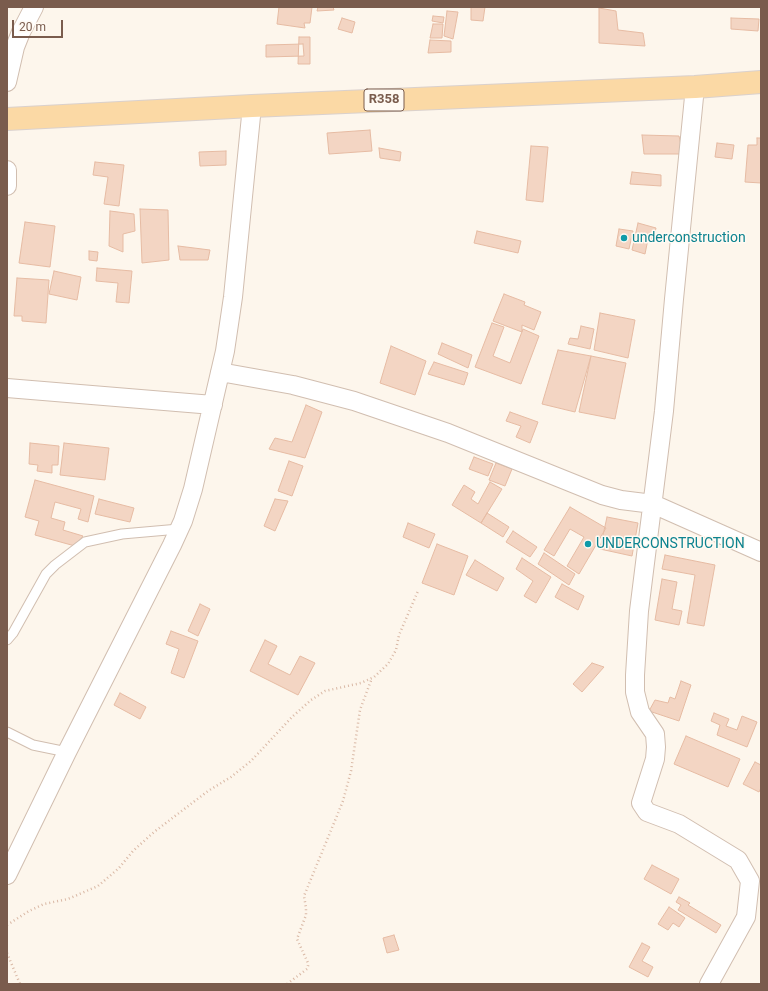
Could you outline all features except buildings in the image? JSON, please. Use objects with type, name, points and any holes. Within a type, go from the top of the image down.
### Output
[{"type":"main road","name":"R358","points":[[7,120],[252,106],[695,87],[761,82]]},
{"type":"street","points":[[7,82],[15,47],[34,7]]},
{"type":"street","points":[[695,87],[664,411],[639,611],[635,692],[640,712],[655,734],[656,747],[641,803],[647,812],[679,824],[738,860],[750,881],[746,917],[709,984]]},
{"type":"street","points":[[7,875],[67,752],[156,577],[179,529],[193,489],[225,351],[233,297],[252,106]]},
{"type":"street","points":[[7,170],[7,186]]},
{"type":"street","points":[[220,372],[293,386],[354,401],[448,433],[602,495],[621,500],[653,504],[761,552]]},
{"type":"street","points":[[7,388],[213,405]]},
{"type":"lane","points":[[7,640],[13,633],[46,574],[55,565],[85,542],[122,534],[179,529]]},
{"type":"lane","points":[[7,732],[33,745],[67,752]]},
{"type":"path","points":[[7,925],[29,911],[44,904],[68,899],[98,886],[119,868],[133,851],[154,832],[251,761],[292,718],[312,700],[325,691],[361,683],[372,678],[388,664],[396,650],[399,635],[418,591]]},
{"type":"path","points":[[287,984],[307,969],[308,966],[297,939],[306,915],[304,896],[342,801],[351,770],[360,710],[372,678]]},
{"type":"path","points":[[7,952],[20,984]]},
{"type":"place","name":"underconstruction","points":[[624,238]]},
{"type":"place","name":"UNDERCONSTRUCTION","points":[[588,544]]}]
